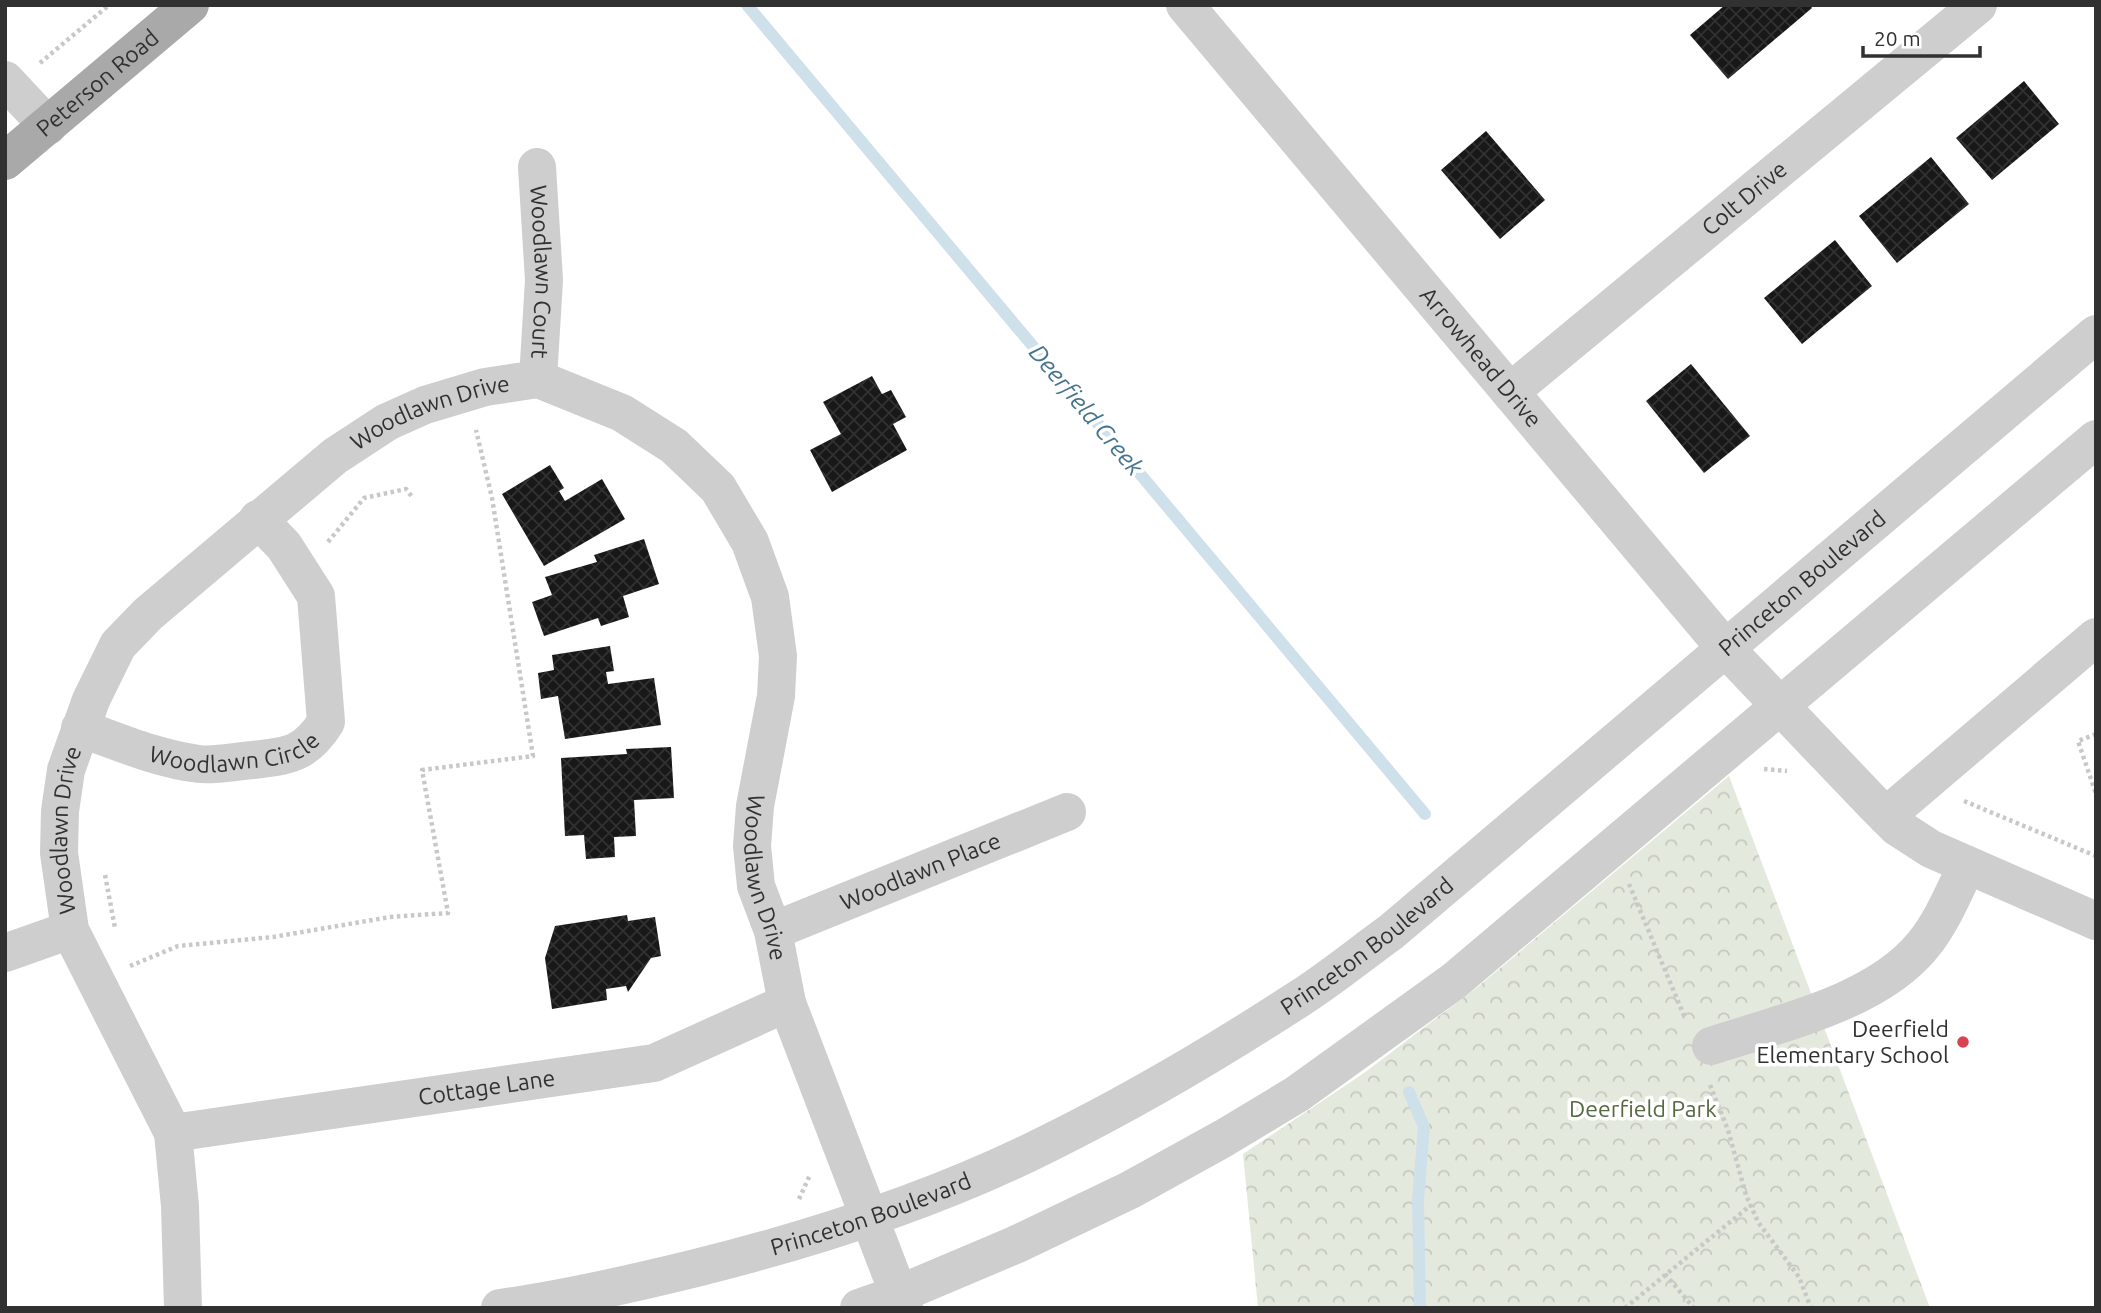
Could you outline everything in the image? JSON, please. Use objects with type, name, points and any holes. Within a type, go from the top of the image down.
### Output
[{"type":"main road","name":"Peterson Road","points":[[5,161],[190,5]]},
{"type":"street","name":"Arrowhead Drive","points":[[1185,5],[1725,648],[1886,816],[1897,827],[1931,849],[2096,921]]},
{"type":"street","name":"Colt Drive","points":[[1510,392],[1978,5]]},
{"type":"street","points":[[8,83],[48,126]]},
{"type":"street","name":"Woodlawn Court","points":[[537,167],[544,280],[538,379]]},
{"type":"street","name":"Princeton Boulevard","points":[[500,1308],[626,1285],[775,1248],[869,1217],[933,1195],[1047,1144],[1140,1096],[1298,999],[1391,932],[2096,334]]},
{"type":"street","name":"Woodlawn Drive","points":[[183,1308],[180,1206],[173,1133],[71,930],[59,853],[60,811],[66,770],[90,700],[118,645],[148,614],[335,456],[387,422],[425,405],[485,387],[538,379],[622,413],[674,446],[718,488],[732,507],[750,542],[770,597],[778,656],[776,696],[755,806],[752,846],[756,886],[773,931],[787,1003],[901,1301]]},
{"type":"street","points":[[859,1308],[901,1301],[1130,1191],[1297,1094],[1454,981],[2096,439]]},
{"type":"street","name":"Woodlawn Circle","points":[[80,728],[156,755],[201,765],[282,757],[304,749],[316,738],[326,722],[316,596],[284,546],[258,519]]},
{"type":"street","points":[[1886,816],[2096,637]]},
{"type":"street","name":"Woodlawn Place","points":[[773,931],[1067,812]]},
{"type":"street","points":[[1703,1051],[1857,997],[1898,971],[1924,945],[1967,865]]},
{"type":"street","points":[[5,953],[71,930]]},
{"type":"street","name":"Cottage Lane","points":[[173,1133],[654,1063],[787,1003]]},
{"type":"path","points":[[8,83],[109,5]]},
{"type":"path","points":[[123,958],[126,968],[178,946],[273,937],[390,917],[448,913],[422,770],[533,756],[492,498],[474,420]]},
{"type":"path","points":[[299,570],[339,531],[364,498],[406,489],[413,498]]},
{"type":"path","points":[[2096,734],[2078,740],[2096,794]]},
{"type":"path","points":[[1934,775],[1953,797],[2096,856]]},
{"type":"path","points":[[103,864],[117,938]]},
{"type":"path","points":[[1627,880],[1703,1051],[1758,1222],[1799,1277],[1811,1308]]},
{"type":"path","points":[[797,1203],[814,1165]]},
{"type":"path","points":[[1625,1308],[1751,1205]]},
{"type":"path","points":[[1665,1275],[1693,1307]]},
{"type":"green space","name":"Deerfield Park","points":[[1729,776],[1930,1308],[1258,1308],[1243,1154],[1364,1073],[1480,985]]},
{"type":"building","points":[[1725,5],[1810,5],[1812,8],[1728,79],[1690,35]]},
{"type":"building","points":[[2024,81],[2059,124],[1992,180],[1956,138]]},
{"type":"building","points":[[1486,131],[1545,200],[1500,239],[1441,170]]},
{"type":"building","points":[[1931,157],[1969,204],[1897,263],[1859,216]]},
{"type":"building","points":[[1835,240],[1872,286],[1802,344],[1764,298]]},
{"type":"building","points":[[1691,364],[1750,436],[1704,473],[1646,401]]},
{"type":"building","points":[[872,376],[882,394],[891,390],[906,417],[893,424],[907,450],[832,492],[810,450],[841,434],[823,402]]},
{"type":"building","points":[[550,465],[564,488],[559,491],[565,501],[602,479],[625,519],[544,566],[502,494]]},
{"type":"building","points":[[644,539],[659,584],[623,596],[629,617],[601,626],[598,618],[544,636],[532,602],[552,595],[545,577],[597,562],[594,555]]},
{"type":"building","points":[[610,646],[614,671],[606,672],[608,684],[654,678],[661,725],[565,739],[558,696],[541,699],[538,673],[554,670],[552,655]]},
{"type":"building","points":[[671,747],[674,798],[634,800],[636,836],[614,837],[615,857],[586,859],[584,835],[565,836],[561,758],[627,754],[626,749]]},
{"type":"building","points":[[627,915],[628,921],[655,917],[661,956],[651,958],[628,992],[626,986],[606,989],[607,1000],[552,1009],[545,958],[555,926]]},
{"type":"waterway","name":"Deerfield Creek","points":[[747,5],[1425,814]]},
{"type":"waterway","name":"Deerfield Creek","points":[[1409,1092],[1424,1127],[1418,1200],[1420,1308]]},
{"type":"place","name":"Deerfield Elementary School","points":[[1963,1042]]}]
